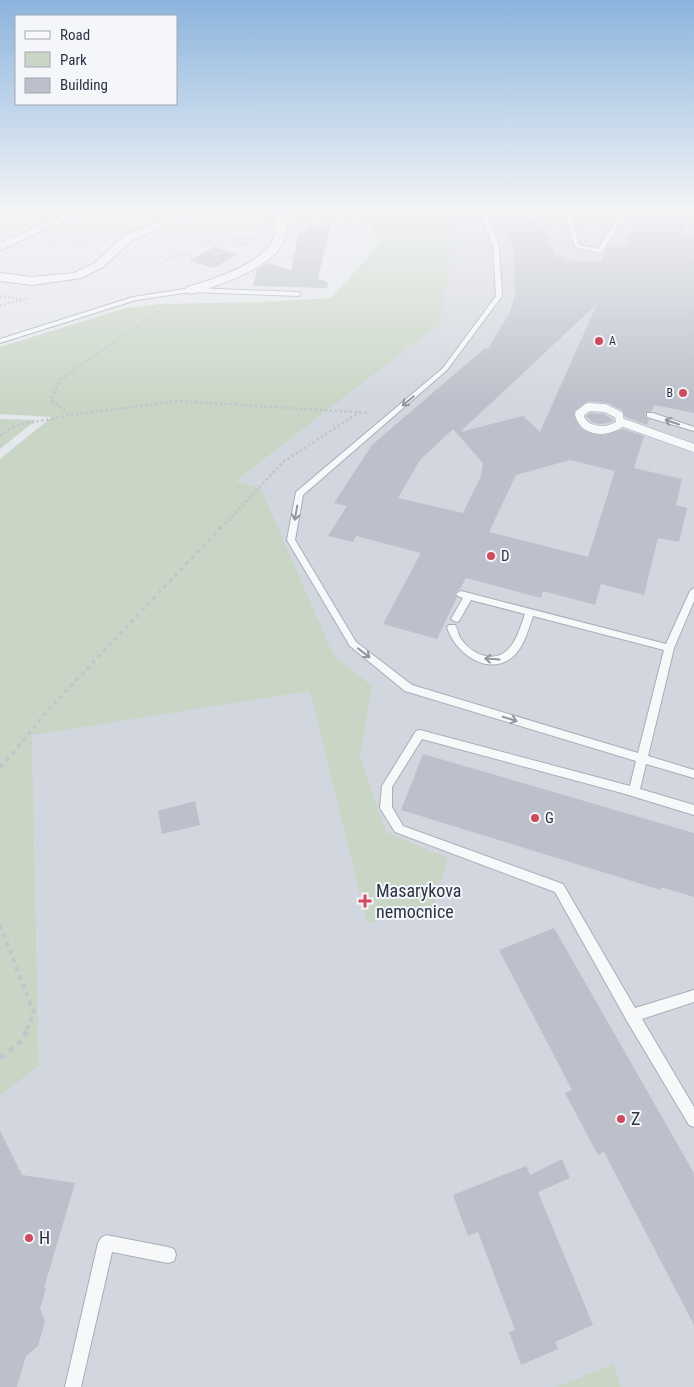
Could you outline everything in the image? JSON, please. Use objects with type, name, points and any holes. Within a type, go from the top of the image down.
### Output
[{"type":"street","points":[[0,277],[32,281],[77,276],[84,273]]},
{"type":"street","points":[[191,290],[218,282],[235,273]]},
{"type":"lane","points":[[498,273],[499,296],[445,369],[299,494],[291,540],[353,644],[409,688],[694,774]]},
{"type":"lane","points":[[0,341],[136,298],[191,290],[298,294]]},
{"type":"lane","points":[[588,407],[605,408],[619,415],[621,422],[614,428],[595,429],[582,423],[578,414],[588,407]]},
{"type":"lane","points":[[650,415],[694,429]]},
{"type":"lane","points":[[621,422],[694,448]]},
{"type":"lane","points":[[634,792],[644,760],[669,648],[694,591]]},
{"type":"lane","points":[[530,612],[516,646],[504,659],[491,660],[467,653],[457,644],[454,623],[465,595],[669,648]]},
{"type":"lane","points":[[694,810],[420,734],[387,786],[386,808],[399,829],[558,888],[694,1120]]},
{"type":"lane","points":[[632,1016],[694,996]]},
{"type":"lane","points":[[73,1387],[106,1243],[168,1255]]},
{"type":"path","points":[[70,415],[51,400],[61,379],[191,290]]},
{"type":"path","points":[[0,296],[24,299]]},
{"type":"path","points":[[0,436],[14,426],[70,415],[179,401],[393,414]]},
{"type":"path","points":[[0,768],[47,712],[283,462],[360,412]]},
{"type":"path","points":[[0,925],[34,1013],[23,1040],[0,1058]]},
{"type":"shaded area","name":"Masarykova nemocnice","points":[[439,273],[694,273],[694,1387],[0,1387],[0,1096],[39,1066],[32,735],[236,481],[439,323]]},
{"type":"green space","points":[[354,273],[448,273],[440,323],[236,481],[261,489],[334,656],[372,686],[360,757],[386,832],[448,858],[433,906],[367,923],[310,691],[32,735],[39,1066],[0,1096],[0,459],[52,417],[0,414],[0,347],[126,308],[160,304],[264,302],[331,298]]},
{"type":"green space","points":[[0,419],[36,420],[0,449]]},
{"type":"green space","points":[[613,1365],[621,1387],[555,1387]]},
{"type":"building","points":[[256,273],[319,273],[318,278],[315,278],[328,282],[327,288],[253,286]]},
{"type":"building","points":[[515,273],[694,273],[694,413],[654,405],[652,411],[645,413],[646,418],[649,420],[647,425],[625,417],[622,410],[608,403],[588,401],[576,410],[574,416],[581,428],[589,433],[603,435],[623,429],[644,436],[634,468],[682,479],[676,505],[687,508],[679,542],[658,538],[644,595],[601,584],[595,605],[543,591],[541,598],[466,578],[460,589],[454,594],[457,597],[437,639],[383,624],[421,553],[356,536],[353,542],[328,536],[347,506],[334,503],[372,445],[485,348],[488,349],[510,312],[515,295]],"holes":[[[597,304],[540,432],[523,416],[460,432]],[[453,429],[483,463],[481,476],[463,513],[398,498],[420,460]],[[570,460],[615,471],[588,557],[489,532],[516,475]]]},
{"type":"building","points":[[590,413],[604,414],[614,421],[602,424],[593,423],[586,416]]},
{"type":"building","name":"G","points":[[423,754],[694,833],[694,897],[661,887],[661,890],[401,810]]},
{"type":"building","points":[[195,801],[200,825],[162,834],[158,811]]},
{"type":"building","name":"Z","points":[[554,928],[694,1173],[694,1325],[604,1152],[598,1155],[565,1093],[572,1090],[499,950]]},
{"type":"building","name":"H","points":[[0,1131],[22,1175],[75,1183],[44,1288],[46,1288],[40,1309],[45,1321],[38,1346],[26,1356],[17,1387],[0,1387]]},
{"type":"building","points":[[562,1159],[570,1178],[538,1192],[593,1325],[555,1342],[558,1349],[521,1365],[509,1332],[515,1330],[478,1232],[468,1236],[453,1195],[526,1166],[530,1175]]},
{"type":"place","name":"A","points":[[599,341]]},
{"type":"place","name":"B","points":[[683,393]]},
{"type":"place","name":"D","points":[[491,556]]},
{"type":"place","name":"G","points":[[535,818]]},
{"type":"place","name":"Masarykova nemocnice","points":[[365,901]]},
{"type":"place","name":"Z","points":[[621,1119]]},
{"type":"place","name":"H","points":[[29,1238]]}]
